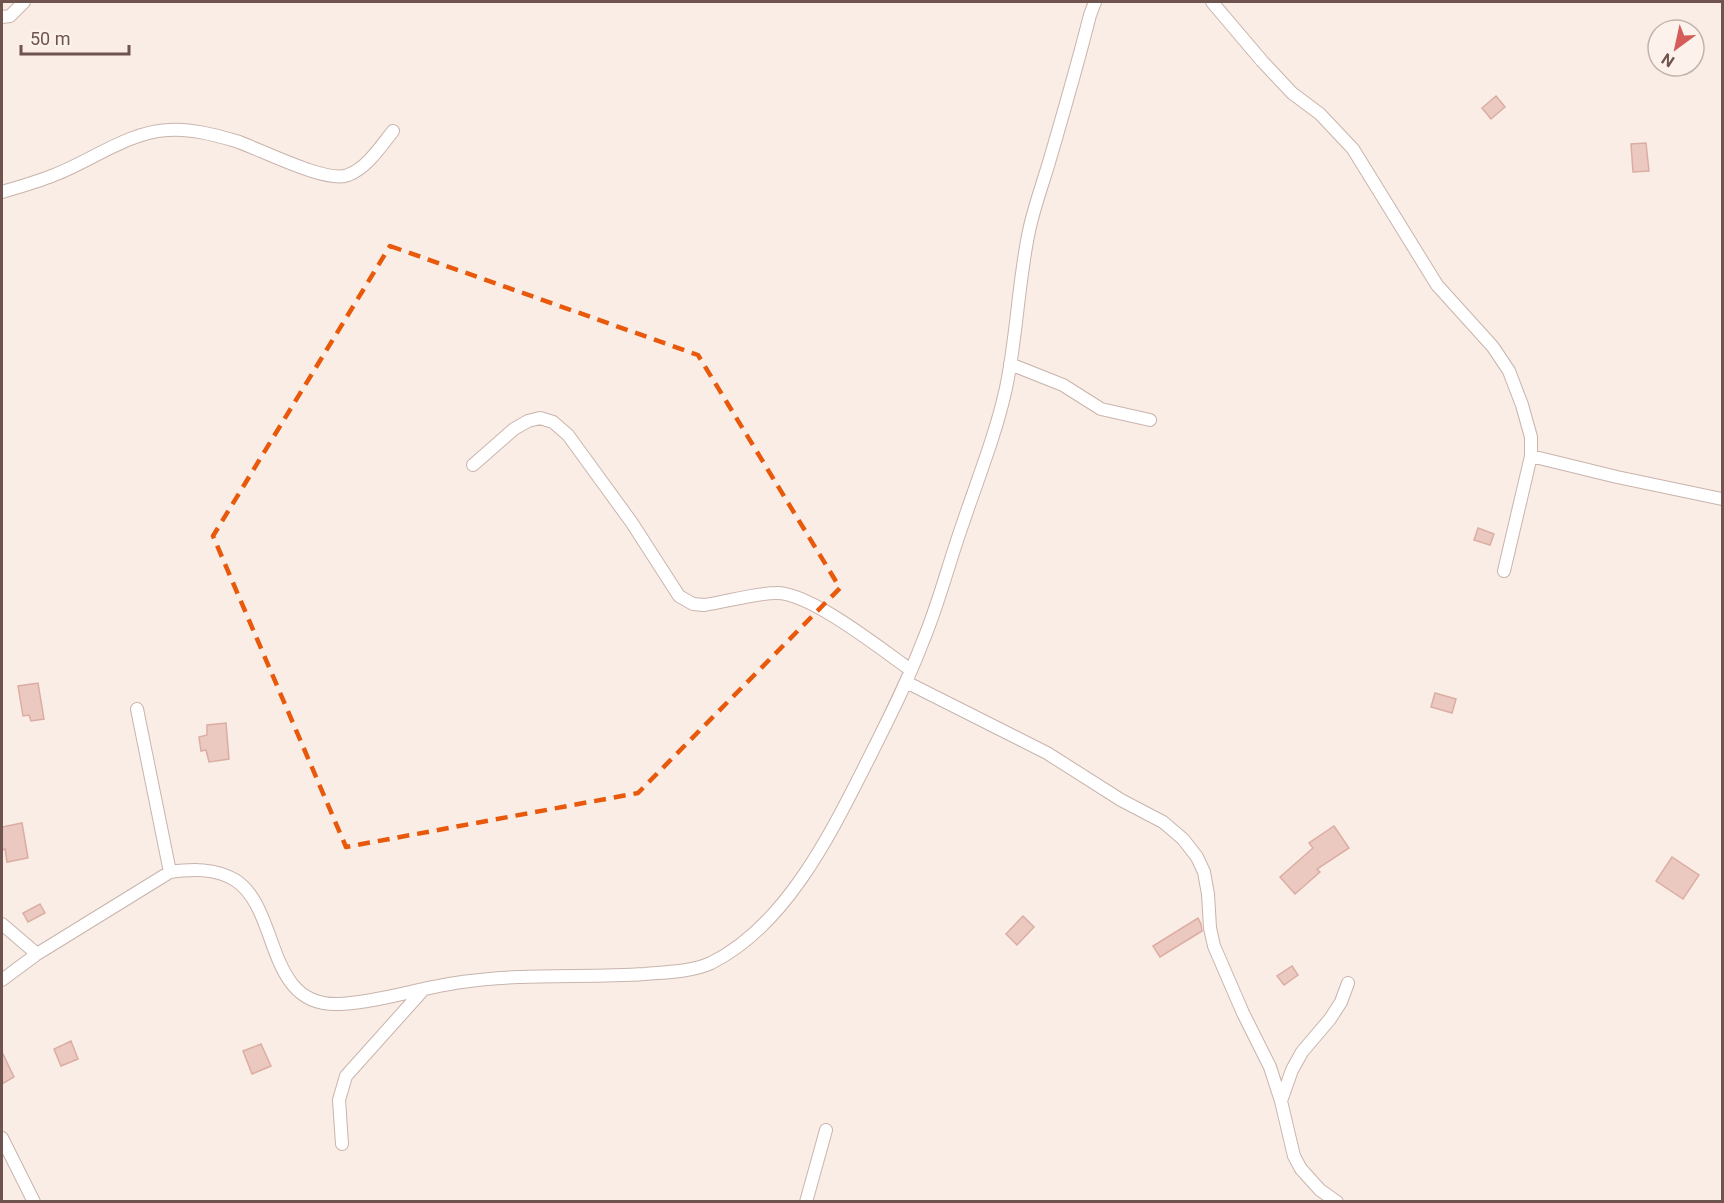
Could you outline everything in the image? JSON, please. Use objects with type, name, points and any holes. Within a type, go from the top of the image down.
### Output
[{"type":"street","points":[[2,17],[10,16],[24,2]]},
{"type":"street","points":[[2,980],[37,954],[170,872],[195,869],[226,875],[239,882],[253,898],[285,974],[297,992],[324,1005],[345,1004],[464,981],[679,972],[709,964],[744,941],[778,908],[805,872],[840,815],[906,682],[925,638],[996,426],[1010,364],[1030,227],[1095,2]]},
{"type":"street","points":[[1212,2],[1292,93],[1320,114],[1353,149],[1437,285],[1493,347],[1509,371],[1531,437],[1531,456],[1504,571]]},
{"type":"street","points":[[2,192],[53,176],[138,136],[166,130],[185,130],[236,142],[326,176],[346,176],[363,165],[393,131]]},
{"type":"street","points":[[1010,364],[1064,385],[1101,409],[1150,420]]},
{"type":"street","points":[[473,465],[514,429],[528,421],[540,418],[553,422],[568,435],[625,514],[679,596],[693,604],[704,605],[777,593],[797,596],[843,622],[911,670]]},
{"type":"street","points":[[1531,456],[1722,499]]},
{"type":"street","points":[[906,682],[1047,753],[1121,800],[1163,822],[1183,839],[1197,857],[1204,872],[1214,946],[1243,1013],[1270,1067],[1294,1156],[1301,1169],[1320,1190],[1336,1202]]},
{"type":"street","points":[[137,709],[170,872]]},
{"type":"street","points":[[2,924],[37,954]]},
{"type":"street","points":[[1281,1101],[1292,1070],[1302,1052],[1341,1002],[1348,982]]},
{"type":"street","points":[[342,1144],[339,1100],[346,1076],[424,989]]},
{"type":"street","points":[[806,1202],[826,1130]]},
{"type":"street","points":[[2,1138],[34,1202]]},
{"type":"highlighted area","points":[[390,246],[698,355],[840,588],[638,793],[346,847],[213,536]]},
{"type":"building","points":[[1496,96],[1505,107],[1491,119],[1482,108]]},
{"type":"building","points":[[1646,143],[1649,171],[1633,172],[1631,144]]},
{"type":"building","points":[[1478,528],[1494,534],[1490,545],[1474,540]]},
{"type":"building","points":[[38,683],[44,719],[31,721],[29,715],[23,716],[18,686]]},
{"type":"building","points":[[1435,693],[1456,699],[1452,713],[1431,707]]},
{"type":"building","points":[[226,723],[229,759],[209,762],[206,750],[201,751],[199,737],[207,735],[207,725]]},
{"type":"building","points":[[22,823],[28,858],[7,862],[5,849],[2,850],[2,827]]},
{"type":"building","points":[[1334,826],[1349,848],[1317,869],[1320,872],[1295,894],[1280,877],[1313,848],[1309,843]]},
{"type":"building","points":[[1672,857],[1699,875],[1683,899],[1656,881]]},
{"type":"building","points":[[40,904],[45,913],[28,922],[23,913]]},
{"type":"building","points":[[1023,916],[1034,927],[1017,945],[1006,934]]},
{"type":"building","points":[[1198,918],[1202,931],[1160,957],[1153,946]]},
{"type":"building","points":[[1292,966],[1298,975],[1284,985],[1277,976]]},
{"type":"building","points":[[71,1041],[78,1059],[61,1066],[54,1049]]},
{"type":"building","points":[[261,1044],[271,1066],[252,1074],[243,1051]]},
{"type":"building","points":[[2,1052],[14,1077],[2,1084]]}]
